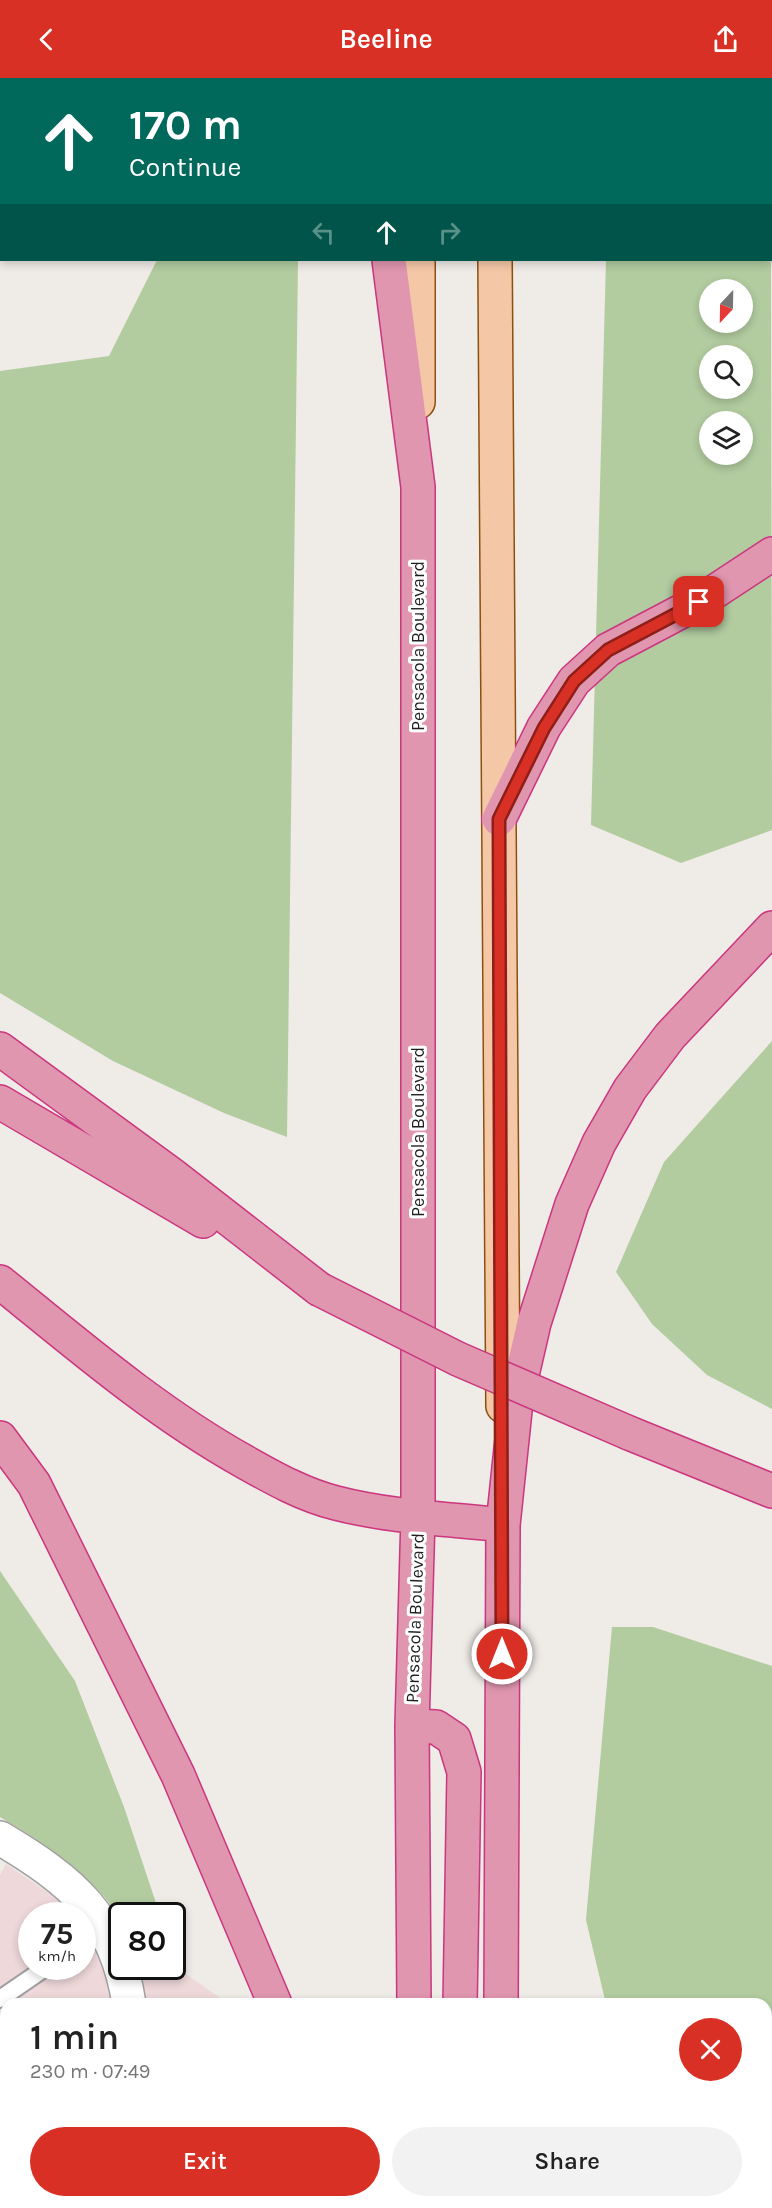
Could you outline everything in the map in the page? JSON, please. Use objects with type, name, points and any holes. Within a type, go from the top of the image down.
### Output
[{"type":"highway","points":[[389,261],[418,488]]},
{"type":"highway","name":"Pensacola Boulevard","points":[[414,1998],[412,1726],[418,1517],[418,488]]},
{"type":"highway","points":[[499,819],[544,728],[574,681],[608,650],[699,602],[772,554]]},
{"type":"highway","points":[[501,1998],[503,1525],[516,1401],[534,1323],[572,1204],[599,1143],[630,1089],[670,1036],[772,928]]},
{"type":"highway","points":[[0,1049],[171,1174],[319,1289]]},
{"type":"highway","points":[[0,1102],[319,1289],[458,1359],[772,1491]]},
{"type":"highway","points":[[0,1282],[159,1408],[204,1440],[294,1489],[337,1503],[418,1517],[503,1525]]},
{"type":"highway","points":[[0,1438],[34,1484],[178,1775],[272,1998]]},
{"type":"highway","points":[[412,1726],[436,1727],[454,1738],[464,1772],[459,1998]]},
{"type":"main road","name":"Pensacola Boulevard","points":[[418,261],[418,488]]},
{"type":"main road","points":[[495,261],[503,1525]]},
{"type":"street","points":[[0,1838],[36,1860],[64,1881],[85,1902]]},
{"type":"street","points":[[96,1938],[119,1958],[128,1998]]},
{"type":"lane","points":[[1,1998],[28,1980]]},
{"type":"shaded area","points":[[6,1864],[59,1902],[18,1902],[18,1980],[96,1980],[96,1950],[103,1965],[111,1998],[0,1998],[0,1875]]},
{"type":"shaded area","points":[[186,1974],[220,1998],[145,1998],[141,1980],[186,1980]]},
{"type":"green space","points":[[156,261],[298,261],[287,1137],[224,1113],[113,1061],[0,993],[0,371],[109,356]]},
{"type":"green space","points":[[606,261],[771,261],[772,830],[681,863],[591,825]]},
{"type":"green space","points":[[772,1041],[772,1409],[707,1375],[652,1324],[616,1272],[664,1162]]},
{"type":"green space","points":[[0,1571],[75,1681],[124,1807],[156,1902],[108,1902],[73,1867],[0,1817]]},
{"type":"green space","points":[[612,1627],[653,1627],[772,1666],[772,1998],[605,1998],[586,1920]]},
{"type":"route","points":[[502,1654],[499,819],[544,728],[574,681],[608,650],[699,602]]}]
